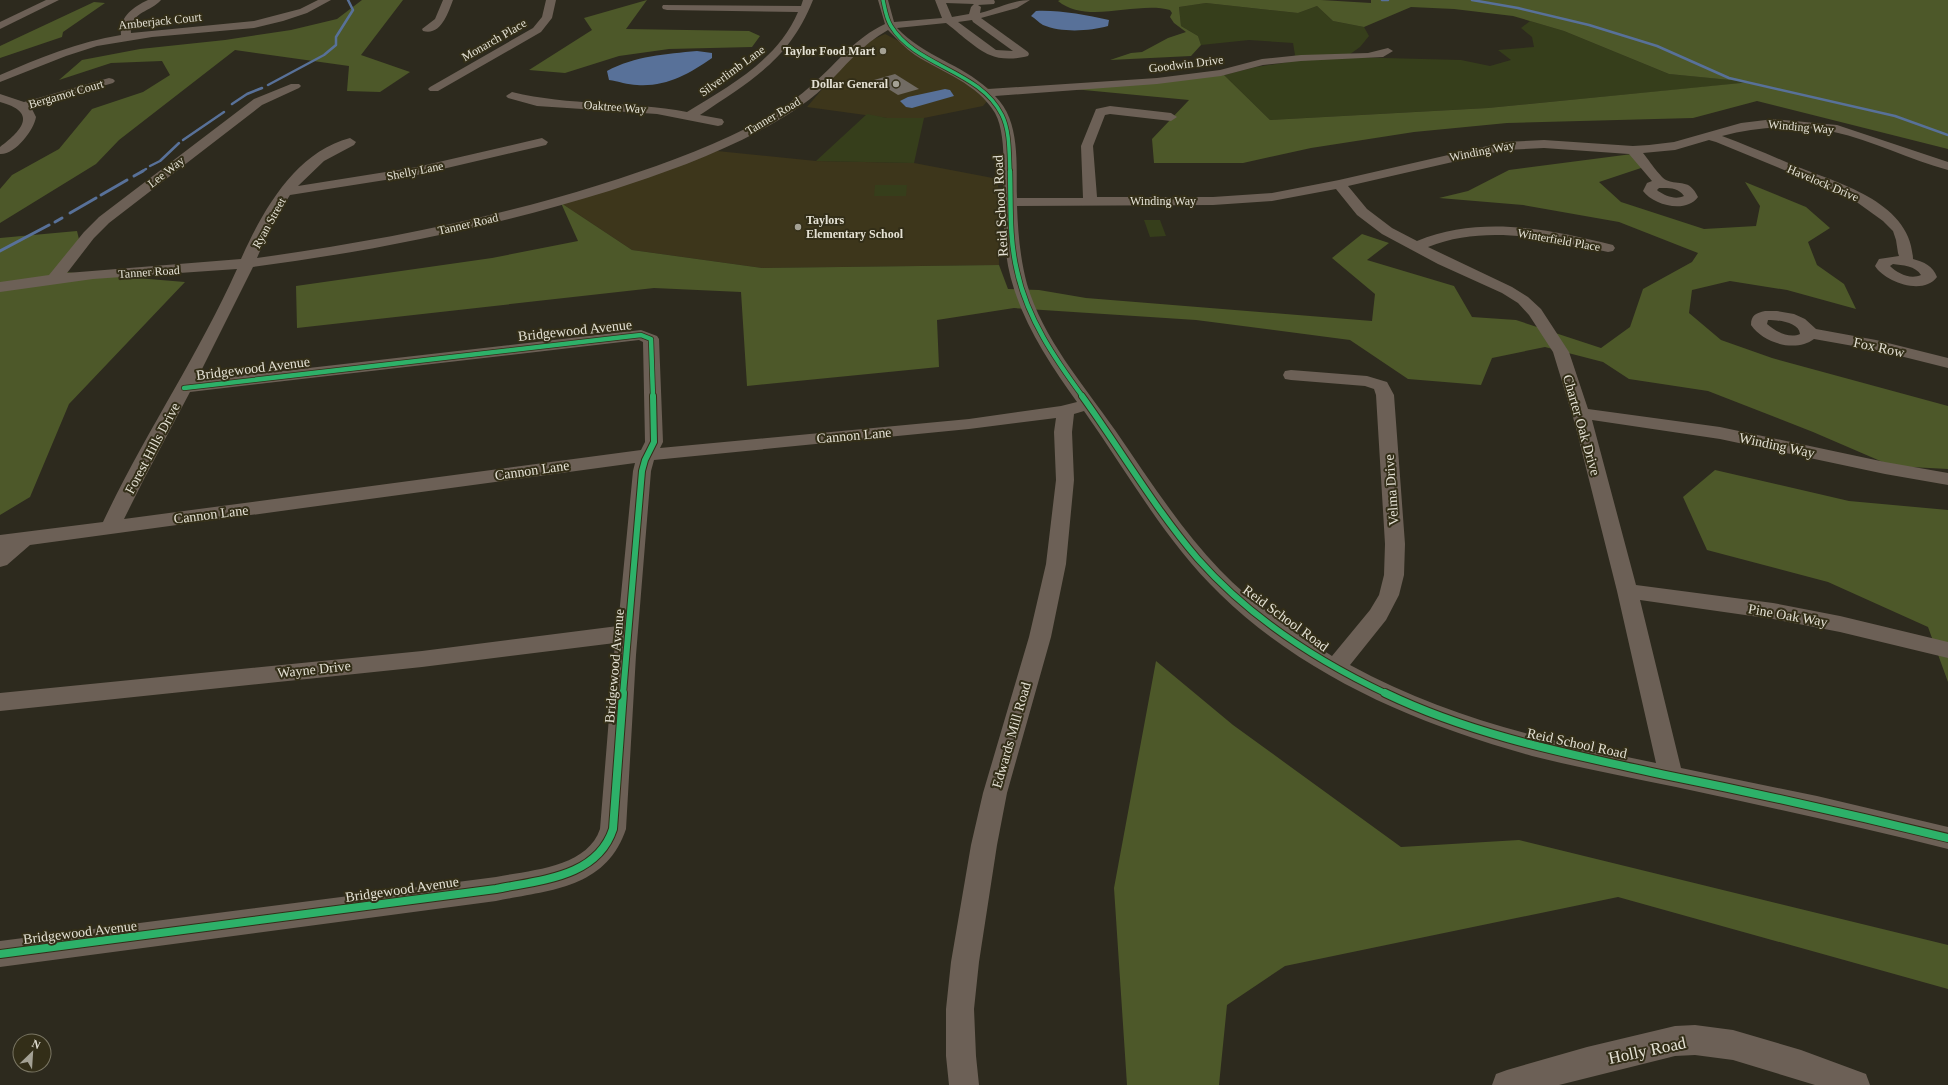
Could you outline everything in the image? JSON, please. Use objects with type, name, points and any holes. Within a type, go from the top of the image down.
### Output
[{"type":"street","points":[[0,26],[54,0]]},
{"type":"street","points":[[126,37],[125,26],[130,17],[143,6],[156,0]]},
{"type":"street","name":"Amberjack Court","points":[[0,78],[59,54],[86,45],[126,37],[220,29],[256,24],[296,13],[326,0]]},
{"type":"street","points":[[427,29],[440,21],[448,0]]},
{"type":"street","name":"Monarch Place","points":[[434,89],[537,30],[547,18],[551,0]]},
{"type":"street","points":[[883,0],[890,26],[974,16],[1004,9],[1023,2]]},
{"type":"street","points":[[974,16],[1024,54],[1008,55],[993,53],[948,20],[940,0],[1023,2]]},
{"type":"street","points":[[974,16],[978,2]]},
{"type":"street","points":[[666,7],[806,5]]},
{"type":"street","name":"Silverlimb Lane","points":[[690,116],[767,63],[783,48],[806,5]]},
{"type":"street","name":"Reid School Road","points":[[890,26],[919,52],[986,93],[996,104],[1004,124],[1009,149],[1012,249],[1024,297],[1038,328],[1063,372],[1088,405],[1175,531],[1202,564],[1229,592],[1260,618],[1305,650],[1396,699],[1474,729],[1548,750],[1835,810],[1948,838]]},
{"type":"street","name":"Tanner Road","points":[[0,287],[54,279],[181,270],[248,263],[354,247],[481,221],[584,194],[665,167],[740,136],[786,110],[812,92],[857,45],[890,26]]},
{"type":"street","name":"Goodwin Drive","points":[[986,93],[1157,81],[1221,73],[1262,62],[1368,56],[1383,54],[1388,51]]},
{"type":"street","name":"Bergamot Court","points":[[23,106],[109,81]]},
{"type":"street","name":"Lee Way","points":[[54,279],[89,235],[104,220],[258,102],[295,86]]},
{"type":"street","name":"Oaktree Way","points":[[512,96],[538,102],[657,110],[718,122]]},
{"type":"street","points":[[0,98],[23,106],[30,116],[29,124],[16,141],[2,151]]},
{"type":"street","points":[[1090,201],[1087,146],[1100,112],[1110,110],[1171,117]]},
{"type":"street","name":"Winding Way","points":[[1010,202],[1246,199],[1289,194],[1338,184],[1476,151],[1514,144],[1544,144],[1633,150],[1675,146],[1741,127],[1761,123],[1788,123],[1822,126],[1853,133],[1948,166]]},
{"type":"street","name":"Havelock Drive","points":[[1710,136],[1817,180],[1870,204],[1887,217],[1899,230],[1903,240],[1906,261]]},
{"type":"street","name":"Ryan Street","points":[[248,263],[264,225],[298,177],[323,155],[350,142]]},
{"type":"street","name":"Shelly Lane","points":[[286,192],[417,171],[542,142]]},
{"type":"street","points":[[1633,150],[1662,184]]},
{"type":"street","name":"Charter Oak Drive","points":[[1338,184],[1356,206],[1387,231],[1416,247],[1507,290],[1530,306],[1546,326],[1561,352],[1581,413],[1627,591],[1670,775]]},
{"type":"street","name":"Winterfield Place","points":[[1416,247],[1456,234],[1490,231],[1544,235],[1608,248]]},
{"type":"street","name":"Forest Hills Drive","points":[[112,526],[137,473],[229,304],[248,263]]},
{"type":"street","name":"Fox Row","points":[[1809,333],[1876,345],[1948,363]]},
{"type":"street","name":"Bridgewood Avenue","points":[[0,954],[496,889],[562,876],[582,868],[601,851],[610,838],[613,829],[642,471],[654,442],[655,431],[651,339],[646,336],[597,339],[184,388]]},
{"type":"street","name":"Velma Drive","points":[[1291,375],[1367,381],[1381,386],[1385,395],[1395,544],[1394,575],[1389,595],[1378,615],[1336,667]]},
{"type":"street","points":[[1065,411],[1071,408],[1088,405]]},
{"type":"street","name":"Cannon Lane","points":[[0,542],[648,455],[969,424],[1065,411]]},
{"type":"street","name":"Edwards Mill Road","points":[[964,1085],[961,1056],[960,1009],[965,962],[995,793],[1040,637],[1056,564],[1065,480],[1063,432],[1065,411]]},
{"type":"street","name":"Winding Way","points":[[1581,413],[1720,433],[1885,468],[1948,479]]},
{"type":"street","points":[[0,560],[25,538]]},
{"type":"street","name":"Pine Oak Way","points":[[1627,591],[1773,611],[1840,624],[1948,650]]},
{"type":"street","name":"Wayne Drive","points":[[0,702],[422,658],[628,633]]},
{"type":"street","name":"Holly Road","points":[[1507,1085],[1587,1062],[1668,1043],[1695,1040],[1733,1045],[1801,1065],[1855,1085]]},
{"type":"shaded area","points":[[885,34],[962,73],[995,92],[983,106],[924,118],[887,118],[807,107],[859,46]]},
{"type":"shaded area","name":"Taylors Elementary School","points":[[717,151],[816,161],[914,163],[998,179],[999,265],[762,268],[632,250],[561,203]]},
{"type":"green space","points":[[362,0],[403,0],[361,55],[410,72],[380,92],[347,91],[349,66],[235,50],[119,140],[96,164],[0,223],[0,189],[12,175],[59,149],[92,109],[143,92],[170,75],[162,61],[111,63],[59,80],[82,60],[140,49],[225,40],[291,30],[337,19]]},
{"type":"green space","points":[[647,0],[626,29],[749,31],[760,36],[752,47],[669,49],[619,56],[565,73],[529,70],[592,30],[584,18]]},
{"type":"green space","points":[[1321,0],[1371,3],[1371,0],[1948,0],[1948,149],[1757,101],[1693,118],[1507,123],[1414,132],[1311,148],[1243,163],[1154,163],[1152,139],[1189,100],[1073,89],[1224,75],[1270,120],[1488,108],[1751,82],[1669,74],[1564,31],[1513,16],[1454,9],[1411,7],[1364,27],[1333,21],[1317,6],[1298,13],[1206,3],[1179,7],[1181,26],[1198,36],[1201,45],[1191,56],[1110,60],[1131,53],[1142,52],[1168,38],[1186,32],[1174,23],[1170,17],[1172,13],[1170,10],[1142,8],[1097,12],[1083,11],[1070,8],[1058,1]]},
{"type":"green space","points":[[94,2],[105,3],[63,32],[62,37],[0,58],[0,46]]},
{"type":"green space","points":[[1206,3],[1298,13],[1317,6],[1333,21],[1364,27],[1369,36],[1360,47],[1346,57],[1461,60],[1490,66],[1511,60],[1498,50],[1534,47],[1532,37],[1521,28],[1530,21],[1564,31],[1669,74],[1754,82],[1488,108],[1270,120],[1224,75],[1256,67],[1289,62],[1295,55],[1293,43],[1249,40],[1201,45],[1198,36],[1181,26],[1179,7]]},
{"type":"green space","points":[[867,114],[887,118],[924,118],[914,163],[816,161]]},
{"type":"green space","points":[[1632,154],[1644,167],[1599,182],[1621,202],[1704,229],[1756,226],[1760,206],[1745,182],[1806,207],[1830,228],[1808,242],[1817,265],[1844,284],[1856,309],[1787,290],[1730,281],[1692,290],[1689,313],[1721,340],[1772,358],[1948,406],[1948,469],[1892,466],[1813,432],[1708,391],[1629,379],[1603,362],[1545,347],[1492,358],[1481,385],[1408,379],[1350,340],[1196,320],[1014,308],[937,320],[939,367],[747,386],[741,292],[654,288],[297,328],[296,286],[492,258],[578,241],[561,203],[632,250],[762,268],[999,265],[1008,289],[1039,290],[1086,298],[1372,321],[1375,294],[1332,258],[1362,234],[1389,243],[1367,260],[1454,286],[1472,317],[1516,320],[1601,348],[1630,327],[1643,289],[1692,262],[1698,253],[1619,222],[1523,205],[1439,198],[1468,191],[1509,170]]},
{"type":"green space","points":[[875,185],[907,185],[906,196],[874,196]]},
{"type":"green space","points":[[1144,220],[1160,220],[1166,236],[1150,237]]},
{"type":"green space","points":[[77,231],[82,252],[64,272],[185,282],[69,404],[30,497],[0,515],[0,238]]},
{"type":"green space","points":[[1715,470],[1849,501],[1948,510],[1948,682],[1928,627],[1828,582],[1707,550],[1683,497]]},
{"type":"green space","points":[[1156,661],[1233,725],[1401,847],[1519,840],[1948,945],[1948,989],[1618,897],[1285,966],[1227,1005],[1219,1085],[1127,1085],[1114,888]]},
{"type":"water","points":[[1036,11],[1063,12],[1109,20],[1108,26],[1101,28],[1067,30],[1051,28],[1043,25],[1031,16]]},
{"type":"water","points":[[697,51],[712,53],[712,58],[686,74],[667,82],[637,85],[609,80],[607,71],[629,62],[651,56]]},
{"type":"water","points":[[945,89],[950,90],[954,96],[912,108],[906,107],[900,101],[908,97]]},
{"type":"building","name":"Dollar General","points":[[895,74],[919,89],[898,95],[874,80]]},
{"type":"waterway","points":[[268,85],[324,55],[336,45],[336,37],[353,10],[348,0]]},
{"type":"waterway","points":[[1382,0],[1388,0]]},
{"type":"waterway","points":[[1472,0],[1518,8],[1589,25],[1657,46],[1729,78],[1895,116],[1948,135]]},
{"type":"waterway","points":[[232,104],[247,94],[262,88]]},
{"type":"waterway","points":[[183,140],[224,112]]},
{"type":"waterway","points":[[150,166],[160,161],[179,143]]},
{"type":"waterway","points":[[141,172],[146,169]]},
{"type":"waterway","points":[[134,176],[143,171]]},
{"type":"waterway","points":[[101,195],[127,180]]},
{"type":"waterway","points":[[70,213],[96,198]]},
{"type":"waterway","points":[[55,222],[62,218]]},
{"type":"waterway","points":[[0,251],[49,225]]},
{"type":"cycle path","points":[[883,0],[890,25],[904,41],[918,52],[967,80],[994,101],[1005,123],[1009,148],[1011,226],[1016,270],[1025,299],[1044,340],[1068,377],[1184,542],[1229,591],[1260,617],[1292,641],[1326,663],[1361,682],[1435,715],[1473,728],[1532,746],[1784,800],[1948,838]]},
{"type":"cycle path","points":[[0,954],[496,889],[562,876],[582,868],[601,851],[610,838],[613,829],[625,655],[632,594],[642,471],[645,460],[654,442],[651,339],[641,335],[597,339],[184,388]]},
{"type":"place","name":"Taylor Food Mart","points":[[883,51]]},
{"type":"place","name":"Dollar General","points":[[896,84]]},
{"type":"place","name":"Taylors Elementary School","points":[[798,227]]}]
